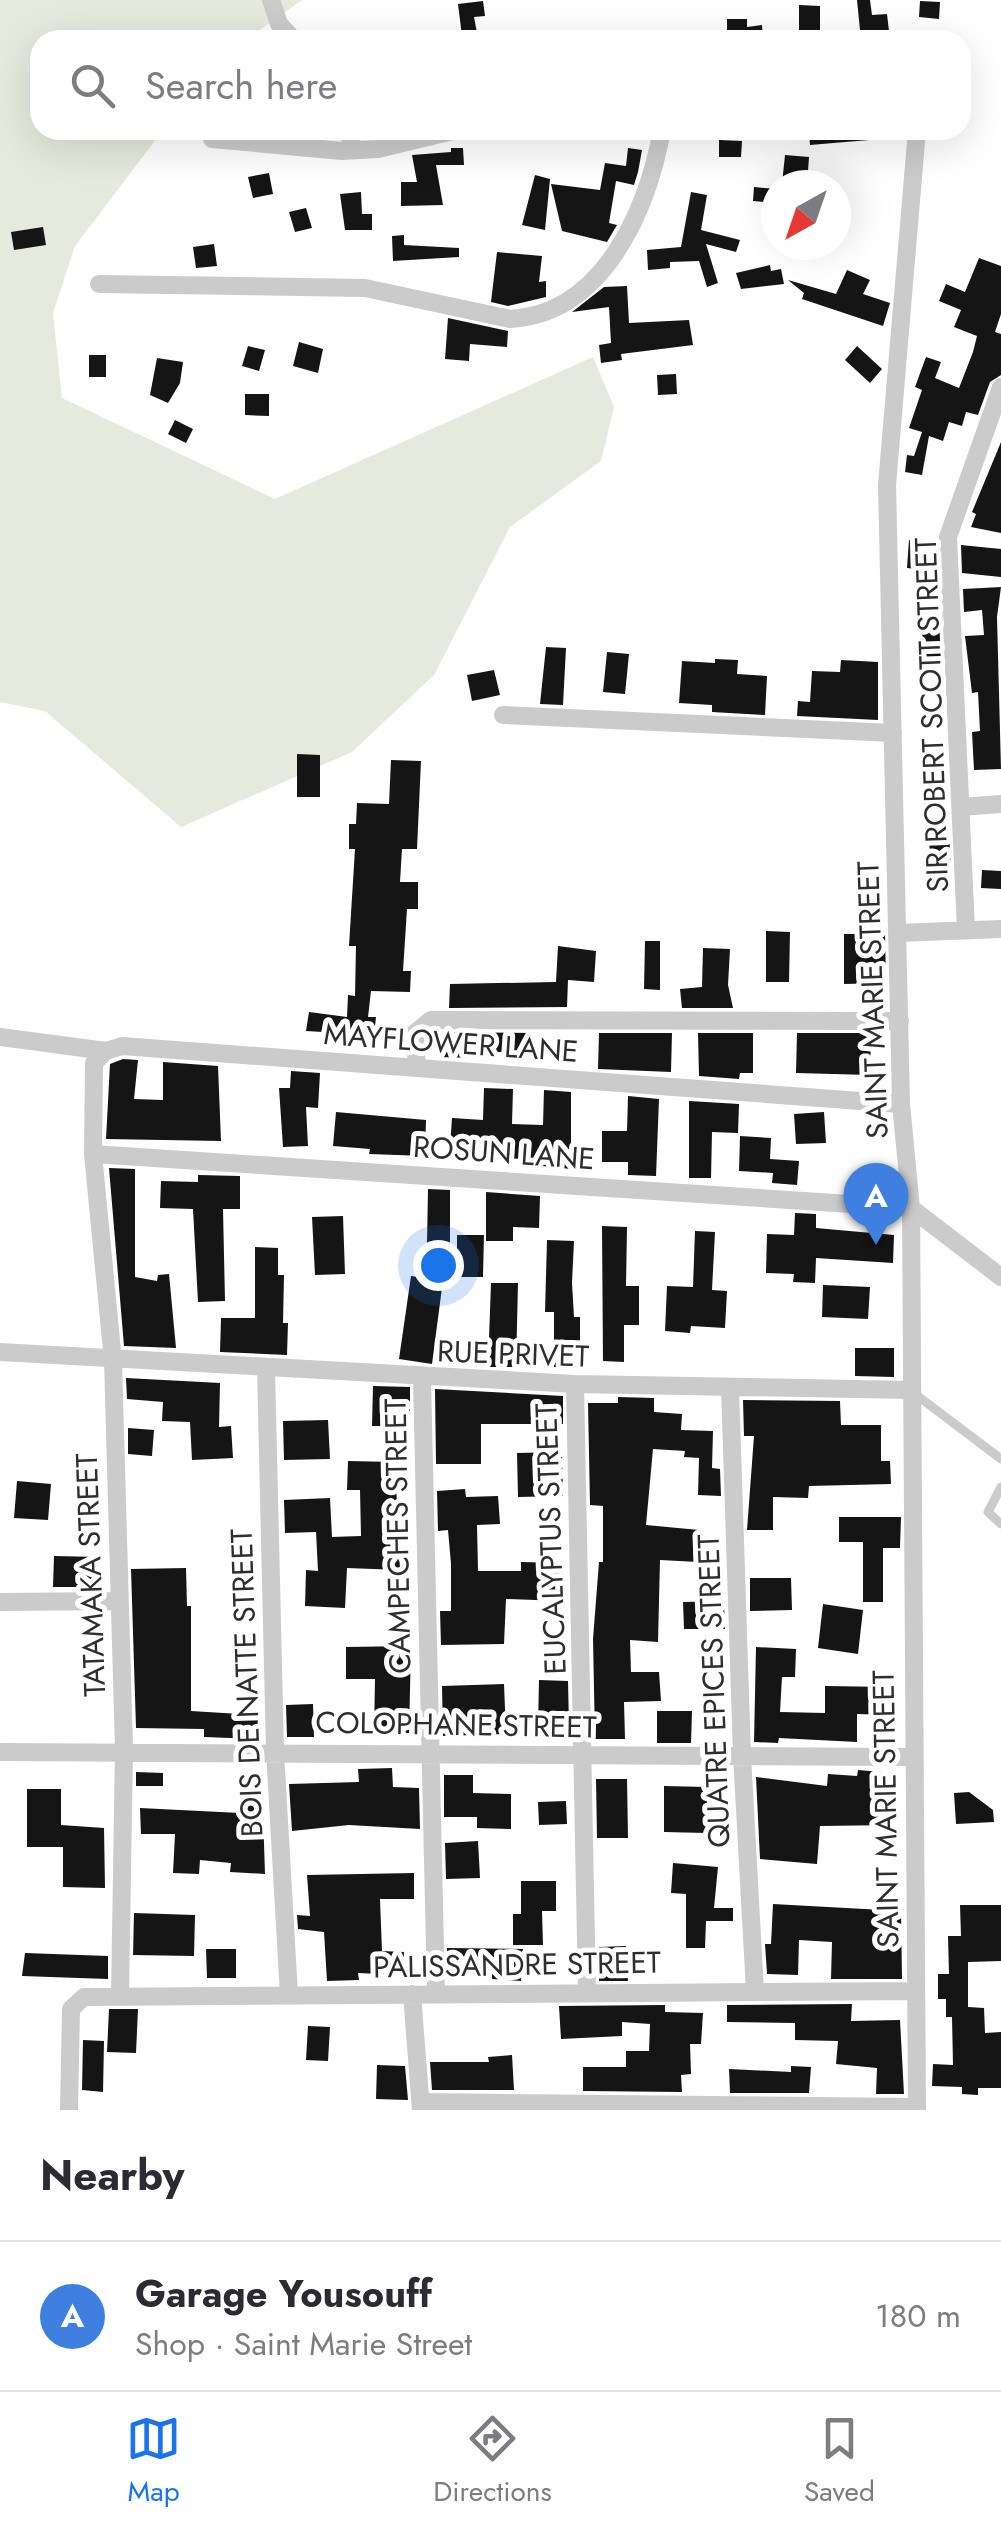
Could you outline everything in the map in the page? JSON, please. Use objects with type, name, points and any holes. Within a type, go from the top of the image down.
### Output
[{"type":"street","points":[[271,0],[285,30]]},
{"type":"street","points":[[225,140],[351,150],[378,149],[415,140]]},
{"type":"street","points":[[350,140],[351,150]]},
{"type":"street","points":[[99,284],[365,288],[510,319],[533,318],[592,286],[611,263],[648,184],[659,140]]},
{"type":"street","name":"SAINT MARIE STREET","points":[[916,140],[887,485],[901,1104],[910,1208],[917,2109]]},
{"type":"street","name":"SIR ROBERT SCOTT STREET","points":[[966,930],[948,537],[1001,386]]},
{"type":"street","points":[[504,715],[893,733]]},
{"type":"street","points":[[961,807],[1001,804]]},
{"type":"street","points":[[898,934],[1001,929]]},
{"type":"street","points":[[416,1068],[415,1033],[431,1020],[900,1021]]},
{"type":"street","name":"MAYFLOWER LANE","points":[[0,1037],[106,1051],[122,1046],[901,1104]]},
{"type":"street","points":[[93,1154],[94,1063],[106,1051]]},
{"type":"street","name":"ROSUN LANE","points":[[93,1154],[910,1208]]},
{"type":"street","name":"TATAMAKA STREET","points":[[93,1154],[113,1361],[124,1749],[120,1995]]},
{"type":"street","points":[[910,1208],[1001,1277]]},
{"type":"street","name":"RUE PRIVET","points":[[0,1352],[422,1378],[910,1390]]},
{"type":"street","name":"BOIS DE NATTE STREET","points":[[266,1368],[274,1750],[288,1995]]},
{"type":"street","name":"CAMPECHES STREET","points":[[422,1378],[436,1993]]},
{"type":"street","name":"EUCALYPTUS STREET","points":[[574,1384],[587,1992]]},
{"type":"street","name":"QUATRE EPICES STREET","points":[[730,1388],[742,1755],[756,1991]]},
{"type":"street","points":[[0,1602],[119,1602]]},
{"type":"street","name":"COLOPHANE STREET","points":[[0,1752],[124,1749],[912,1757]]},
{"type":"street","name":"PALISSANDRE STREET","points":[[70,2110],[72,2005],[84,1997],[915,1991]]},
{"type":"street","points":[[412,1994],[421,2106],[917,2109]]},
{"type":"lane","points":[[910,1390],[1001,1458]]},
{"type":"lane","points":[[1001,1487],[988,1512],[1001,1524]]},
{"type":"shaded area","points":[[0,0],[302,0],[260,30],[30,30],[30,140],[155,140],[75,246],[53,313],[62,398],[275,499],[593,357],[614,407],[601,461],[510,527],[434,675],[352,752],[181,827],[45,711],[0,702]]},
{"type":"building","points":[[857,0],[870,0],[872,15],[887,14],[889,30],[860,30]]},
{"type":"building","points":[[483,1],[485,16],[474,17],[476,30],[461,30],[458,4]]},
{"type":"building","points":[[920,1],[940,2],[939,19],[919,17]]},
{"type":"building","points":[[799,5],[820,6],[820,30],[799,30]]},
{"type":"building","points":[[727,19],[747,19],[747,27],[762,25],[762,30],[727,30]]},
{"type":"building","points":[[719,140],[742,141],[741,157],[719,157]]},
{"type":"building","points":[[810,140],[869,140],[810,145]]},
{"type":"building","points":[[451,148],[463,148],[464,165],[436,165],[443,205],[401,206],[401,182],[417,182],[412,155],[451,152]]},
{"type":"building","points":[[628,148],[642,150],[638,172],[634,185],[616,181],[609,223],[617,225],[607,242],[562,231],[551,184],[600,190],[605,163],[626,166]]},
{"type":"building","points":[[785,155],[809,157],[808,170],[783,170]]},
{"type":"building","points":[[269,173],[273,194],[253,198],[248,177]]},
{"type":"building","points":[[535,175],[550,179],[545,230],[522,225]]},
{"type":"building","points":[[754,187],[761,188],[761,202],[753,201]]},
{"type":"building","points":[[361,192],[362,214],[372,214],[372,230],[345,230],[340,194]]},
{"type":"building","points":[[691,192],[707,195],[701,230],[740,240],[736,252],[706,244],[718,283],[707,287],[699,261],[670,262],[670,268],[648,270],[647,250],[681,247]]},
{"type":"building","points":[[306,208],[312,228],[295,232],[289,212]]},
{"type":"building","points":[[43,227],[46,245],[14,250],[11,232]]},
{"type":"building","points":[[404,235],[404,245],[459,248],[459,257],[393,261],[392,236]]},
{"type":"building","points":[[214,244],[217,266],[196,268],[193,247]]},
{"type":"building","points":[[497,252],[542,256],[539,282],[546,281],[546,297],[508,306],[491,302]]},
{"type":"building","points":[[979,258],[1001,266],[1001,314],[995,332],[1001,334],[1001,375],[990,382],[978,415],[966,412],[962,426],[949,422],[943,441],[929,436],[922,475],[905,472],[907,455],[914,456],[922,432],[909,428],[922,390],[915,387],[926,357],[941,362],[935,378],[959,388],[973,352],[977,336],[954,327],[961,310],[939,301],[946,284],[965,292]]},
{"type":"building","points":[[770,265],[771,271],[781,269],[784,284],[741,289],[736,273]]},
{"type":"building","points":[[847,270],[870,280],[863,294],[890,303],[883,326],[802,299],[804,293],[788,280],[836,294]]},
{"type":"building","points":[[627,286],[629,323],[689,320],[693,345],[621,354],[622,360],[601,363],[599,345],[611,343],[609,307],[572,312],[604,287]]},
{"type":"building","points":[[448,318],[508,331],[507,347],[470,344],[469,361],[445,359]]},
{"type":"building","points":[[299,342],[323,349],[318,373],[293,366]]},
{"type":"building","points":[[248,346],[265,350],[259,371],[242,366]]},
{"type":"building","points":[[857,346],[882,369],[870,383],[845,360]]},
{"type":"building","points":[[89,355],[106,355],[106,377],[89,377]]},
{"type":"building","points":[[157,358],[183,362],[180,383],[168,403],[150,395]]},
{"type":"building","points":[[676,374],[677,394],[658,395],[657,375]]},
{"type":"building","points":[[245,394],[269,394],[269,416],[245,415]]},
{"type":"building","points":[[175,420],[193,429],[186,443],[168,434]]},
{"type":"building","points":[[1001,442],[1001,533],[971,527],[976,514],[972,512]]},
{"type":"building","points":[[909,540],[936,542],[937,571],[907,568]]},
{"type":"building","points":[[961,545],[1001,549],[1001,577],[962,573]]},
{"type":"building","points":[[1001,587],[997,617],[1001,769],[974,770],[972,732],[980,731],[978,692],[972,693],[965,636],[984,635],[982,610],[964,612],[963,589]]},
{"type":"building","points":[[938,591],[941,665],[926,666],[917,592]]},
{"type":"building","points":[[546,647],[566,648],[563,705],[540,704]]},
{"type":"building","points":[[607,652],[629,654],[625,694],[603,692]]},
{"type":"building","points":[[715,659],[738,660],[737,674],[767,676],[765,715],[712,712],[712,705],[679,703],[682,661],[715,663]]},
{"type":"building","points":[[841,660],[878,662],[878,720],[797,716],[798,701],[810,702],[812,671],[840,672]]},
{"type":"building","points":[[494,670],[500,695],[472,701],[467,675]]},
{"type":"building","points":[[297,754],[320,755],[320,797],[297,797]]},
{"type":"building","points":[[391,760],[421,761],[417,849],[402,849],[400,882],[418,882],[418,909],[407,909],[403,971],[411,971],[410,992],[371,991],[368,1017],[376,1017],[374,1035],[306,1031],[309,1012],[347,1017],[348,995],[355,996],[356,946],[349,946],[355,849],[349,849],[349,824],[356,824],[357,803],[389,804]]},
{"type":"building","points":[[949,832],[951,871],[945,871],[945,877],[933,877],[929,843],[933,843],[933,833]]},
{"type":"building","points":[[982,870],[1001,871],[1001,889],[981,888]]},
{"type":"building","points":[[766,931],[790,932],[789,982],[766,982]]},
{"type":"building","points":[[844,934],[885,934],[886,983],[844,984]]},
{"type":"building","points":[[645,941],[660,941],[660,990],[644,989]]},
{"type":"building","points":[[558,946],[596,951],[594,982],[568,980],[567,1007],[449,1008],[450,984],[556,982]]},
{"type":"building","points":[[703,948],[730,949],[728,985],[733,1008],[682,1008],[680,989],[702,987]]},
{"type":"building","points":[[437,1032],[531,1033],[531,1052],[477,1052],[477,1058],[437,1057]]},
{"type":"building","points":[[599,1033],[672,1033],[671,1072],[598,1069]]},
{"type":"building","points":[[698,1033],[753,1033],[753,1073],[740,1073],[739,1079],[699,1076]]},
{"type":"building","points":[[797,1033],[871,1033],[870,1075],[796,1073]]},
{"type":"building","points":[[123,1059],[138,1060],[134,1099],[163,1100],[163,1062],[218,1066],[221,1141],[106,1139],[110,1064]]},
{"type":"building","points":[[291,1071],[320,1073],[318,1108],[306,1107],[308,1146],[283,1147],[279,1088],[290,1088]]},
{"type":"building","points":[[484,1088],[513,1089],[512,1124],[543,1125],[544,1090],[571,1092],[571,1169],[542,1166],[543,1160],[485,1157],[486,1149],[450,1147],[452,1118],[483,1120]]},
{"type":"building","points":[[628,1096],[659,1099],[656,1176],[628,1175],[628,1162],[602,1162],[602,1131],[627,1131]]},
{"type":"building","points":[[689,1101],[739,1104],[738,1133],[712,1132],[711,1178],[689,1178]]},
{"type":"building","points":[[336,1112],[426,1120],[425,1156],[369,1154],[370,1149],[333,1146]]},
{"type":"building","points":[[824,1112],[826,1143],[796,1144],[794,1114]]},
{"type":"building","points":[[740,1136],[771,1138],[770,1159],[799,1161],[797,1185],[772,1183],[773,1173],[739,1171]]},
{"type":"building","points":[[109,1168],[135,1169],[135,1277],[157,1281],[158,1275],[169,1274],[176,1348],[124,1346]]},
{"type":"building","points":[[198,1175],[240,1176],[240,1209],[223,1209],[225,1301],[198,1302],[193,1209],[160,1208],[161,1181],[198,1182]]},
{"type":"building","points":[[428,1189],[450,1190],[450,1244],[427,1243]]},
{"type":"building","points":[[486,1192],[540,1196],[539,1228],[513,1227],[513,1241],[486,1241]]},
{"type":"building","points":[[795,1213],[816,1214],[816,1228],[894,1235],[893,1263],[816,1258],[815,1283],[793,1282],[794,1274],[766,1273],[767,1234],[794,1235]]},
{"type":"building","points":[[343,1216],[345,1274],[315,1275],[312,1217]]},
{"type":"building","points":[[602,1226],[627,1227],[626,1286],[639,1286],[639,1325],[624,1325],[624,1362],[603,1361]]},
{"type":"building","points":[[695,1231],[715,1232],[712,1290],[727,1291],[725,1328],[691,1326],[690,1333],[665,1331],[667,1286],[693,1287]]},
{"type":"building","points":[[457,1235],[484,1235],[483,1277],[457,1277]]},
{"type":"building","points":[[547,1240],[574,1241],[572,1283],[574,1317],[580,1317],[580,1367],[554,1367],[554,1312],[545,1312]]},
{"type":"building","points":[[255,1247],[278,1248],[278,1275],[284,1275],[287,1355],[220,1352],[221,1318],[255,1318]]},
{"type":"building","points":[[411,1276],[443,1280],[432,1364],[399,1359]]},
{"type":"building","points":[[491,1283],[518,1283],[516,1367],[488,1367]]},
{"type":"building","points":[[823,1285],[870,1287],[868,1319],[822,1317]]},
{"type":"building","points":[[855,1348],[894,1348],[894,1377],[855,1376]]},
{"type":"building","points":[[126,1378],[220,1383],[219,1427],[231,1426],[233,1458],[192,1460],[190,1422],[162,1421],[163,1402],[127,1399]]},
{"type":"building","points":[[373,1386],[410,1387],[410,1421],[406,1426],[372,1426]]},
{"type":"building","points":[[435,1389],[563,1396],[563,1424],[481,1424],[481,1464],[436,1464]]},
{"type":"building","points":[[618,1397],[654,1398],[654,1412],[682,1414],[681,1430],[713,1431],[712,1468],[720,1469],[721,1496],[698,1495],[699,1458],[684,1457],[685,1451],[653,1449],[646,1525],[699,1530],[698,1562],[660,1560],[658,1642],[630,1640],[631,1672],[659,1672],[661,1701],[624,1702],[625,1739],[595,1739],[593,1639],[599,1562],[603,1562],[603,1506],[590,1505],[588,1403],[618,1403]]},
{"type":"building","points":[[743,1400],[840,1401],[841,1425],[881,1425],[881,1461],[890,1461],[891,1484],[809,1486],[808,1498],[773,1497],[773,1530],[747,1530],[754,1436],[744,1436]]},
{"type":"building","points":[[328,1420],[330,1459],[284,1460],[283,1421]]},
{"type":"building","points":[[128,1428],[154,1430],[152,1456],[128,1454]]},
{"type":"building","points":[[562,1452],[563,1496],[518,1497],[517,1453]]},
{"type":"building","points":[[348,1461],[395,1462],[400,1570],[347,1568],[345,1608],[305,1606],[306,1570],[318,1571],[316,1532],[285,1533],[284,1500],[330,1498],[332,1537],[361,1536],[360,1490],[347,1490]]},
{"type":"building","points":[[17,1481],[51,1484],[48,1520],[14,1518]]},
{"type":"building","points":[[465,1489],[466,1497],[498,1496],[500,1524],[477,1525],[478,1571],[521,1571],[521,1562],[564,1563],[563,1601],[506,1599],[504,1644],[441,1645],[440,1611],[451,1611],[451,1564],[448,1530],[438,1531],[437,1491]]},
{"type":"building","points":[[839,1517],[901,1517],[900,1548],[883,1548],[883,1602],[863,1602],[863,1542],[839,1542]]},
{"type":"building","points":[[54,1556],[99,1557],[99,1587],[53,1587]]},
{"type":"building","points":[[186,1568],[187,1606],[191,1606],[191,1711],[258,1715],[257,1739],[204,1737],[204,1729],[136,1728],[131,1569]]},
{"type":"building","points":[[750,1578],[791,1578],[792,1610],[750,1611]]},
{"type":"building","points":[[724,1601],[725,1629],[684,1629],[683,1602]]},
{"type":"building","points":[[823,1604],[863,1610],[858,1654],[818,1648]]},
{"type":"building","points":[[411,1646],[409,1733],[374,1732],[375,1679],[346,1679],[346,1647]]},
{"type":"building","points":[[756,1647],[796,1649],[795,1677],[782,1677],[780,1712],[825,1713],[825,1686],[891,1687],[890,1715],[857,1714],[857,1742],[779,1738],[778,1743],[754,1742]]},
{"type":"building","points":[[539,1680],[568,1681],[569,1727],[538,1726]]},
{"type":"building","points":[[504,1684],[506,1734],[443,1736],[442,1686]]},
{"type":"building","points":[[313,1704],[314,1737],[287,1737],[286,1705]]},
{"type":"building","points":[[657,1711],[692,1711],[691,1743],[657,1743]]},
{"type":"building","points":[[392,1768],[393,1787],[419,1788],[420,1829],[349,1825],[292,1831],[289,1784],[359,1782],[358,1769]]},
{"type":"building","points":[[858,1770],[882,1772],[880,1797],[894,1797],[894,1825],[820,1826],[817,1864],[760,1859],[756,1777],[827,1786],[828,1774],[857,1776]]},
{"type":"building","points":[[136,1772],[163,1773],[163,1786],[136,1786]]},
{"type":"building","points":[[444,1775],[473,1775],[473,1793],[511,1794],[511,1829],[477,1828],[477,1817],[444,1817]]},
{"type":"building","points":[[596,1779],[627,1779],[628,1838],[597,1838]]},
{"type":"building","points":[[240,1782],[262,1782],[265,1874],[230,1872],[231,1863],[200,1860],[199,1874],[173,1873],[175,1834],[141,1834],[140,1808],[240,1813]]},
{"type":"building","points":[[664,1786],[707,1787],[707,1833],[664,1832]]},
{"type":"building","points":[[27,1789],[61,1789],[61,1825],[104,1828],[105,1888],[63,1887],[63,1847],[27,1847]]},
{"type":"building","points":[[969,1792],[993,1810],[994,1822],[956,1824],[954,1793]]},
{"type":"building","points":[[566,1801],[567,1824],[539,1825],[538,1802]]},
{"type":"building","points":[[478,1841],[480,1878],[446,1879],[445,1843]]},
{"type":"building","points":[[673,1863],[718,1867],[714,1908],[733,1908],[733,1921],[706,1921],[705,1948],[686,1948],[686,1894],[671,1893]]},
{"type":"building","points":[[414,1873],[414,1899],[380,1899],[382,1951],[404,1952],[403,1975],[358,1973],[359,1980],[327,1981],[324,1932],[298,1929],[297,1915],[310,1916],[307,1875]]},
{"type":"building","points":[[521,1881],[556,1881],[556,1911],[542,1911],[543,1945],[513,1945],[513,1914],[521,1914]]},
{"type":"building","points":[[773,1904],[901,1911],[902,1979],[831,1979],[832,1942],[799,1940],[798,1975],[767,1974],[765,1944],[771,1944]]},
{"type":"building","points":[[960,1905],[1001,1905],[1001,1961],[968,1962],[968,2007],[984,2008],[985,2033],[1001,2032],[1001,2088],[978,2088],[978,2095],[962,2094],[962,2087],[932,2086],[933,2064],[953,2065],[952,2017],[946,2017],[946,1999],[938,1999],[938,1974],[949,1974],[948,1936],[961,1936]]},
{"type":"building","points":[[134,1913],[195,1915],[194,1956],[133,1955]]},
{"type":"building","points":[[626,1946],[628,1981],[599,1981],[599,1947]]},
{"type":"building","points":[[447,1948],[523,1949],[521,1981],[492,1979],[492,1973],[448,1972]]},
{"type":"building","points":[[206,1949],[236,1949],[236,1978],[207,1978]]},
{"type":"building","points":[[25,1953],[108,1956],[108,1979],[22,1976]]},
{"type":"building","points":[[852,2004],[851,2021],[900,2020],[904,2094],[876,2094],[877,2068],[836,2064],[838,2041],[795,2040],[795,2023],[727,2022],[727,2005]]},
{"type":"building","points":[[665,2005],[665,2012],[703,2013],[701,2044],[690,2044],[691,2074],[681,2075],[682,2092],[583,2091],[583,2067],[626,2067],[626,2051],[649,2051],[650,2024],[622,2022],[622,2036],[561,2039],[559,2006]]},
{"type":"building","points":[[109,2009],[138,2009],[136,2053],[107,2052]]},
{"type":"building","points":[[308,2026],[330,2027],[328,2061],[306,2060]]},
{"type":"building","points":[[83,2040],[104,2041],[103,2092],[82,2090]]},
{"type":"building","points":[[512,2055],[514,2090],[432,2090],[430,2062],[489,2062],[488,2057]]},
{"type":"building","points":[[377,2065],[405,2066],[408,2100],[376,2099]]},
{"type":"building","points":[[791,2066],[811,2067],[809,2093],[730,2093],[729,2069],[791,2072]]},
{"type":"place","name":"Garage Yousouff","points":[[876,1245]]}]
